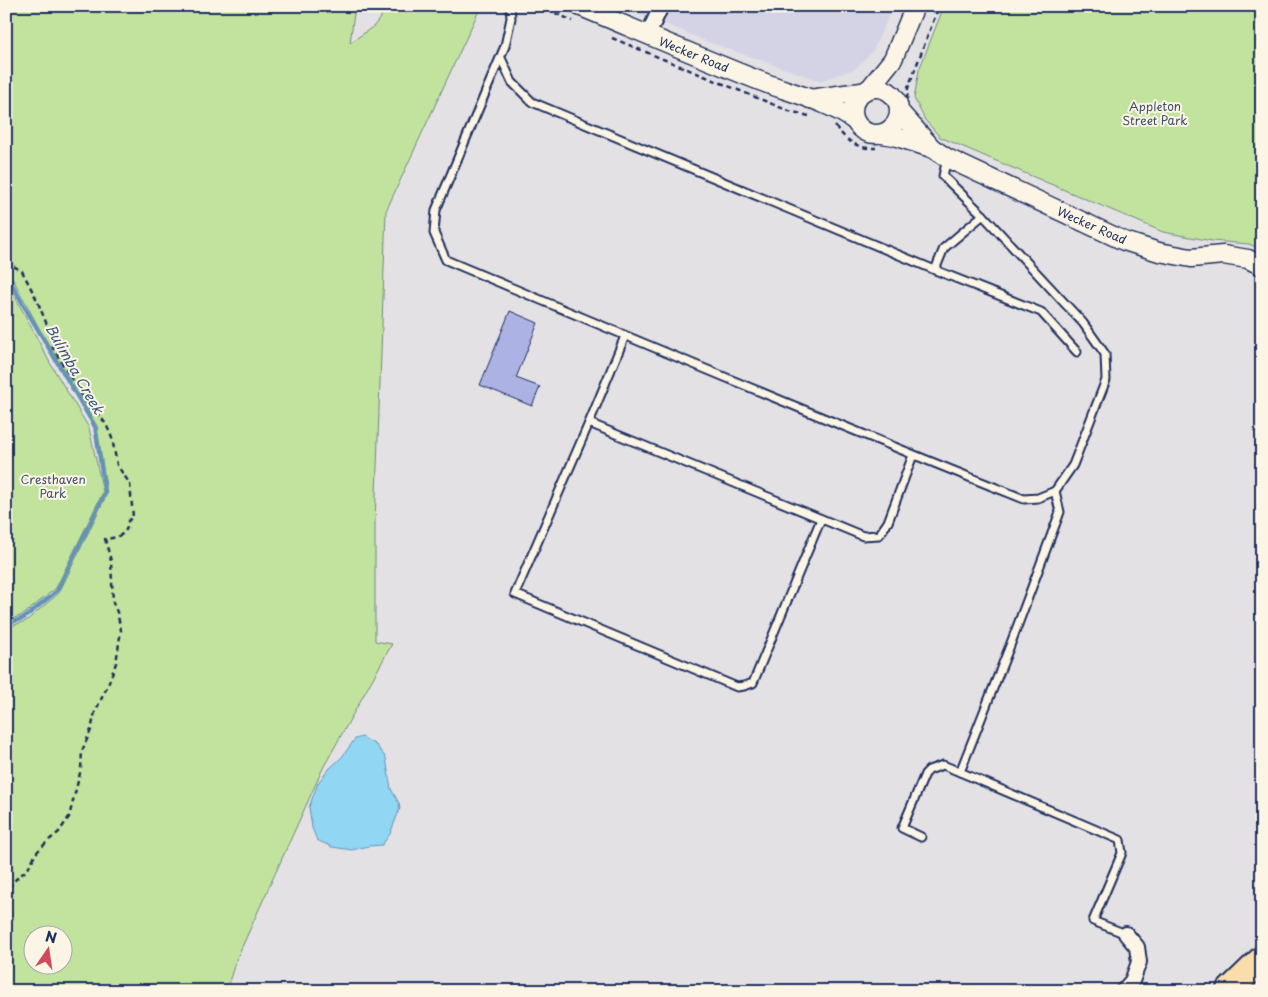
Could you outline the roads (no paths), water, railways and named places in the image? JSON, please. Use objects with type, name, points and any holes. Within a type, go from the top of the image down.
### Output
[{"type":"highway","points":[[1229,991],[1262,959]]},
{"type":"street","name":"Wecker Road","points":[[579,6],[846,114],[866,132],[874,135],[894,136],[932,148],[947,158],[1124,241],[1159,252],[1191,258],[1223,255],[1248,259],[1262,266]]},
{"type":"street","points":[[648,35],[661,6]]},
{"type":"street","points":[[855,121],[853,106],[857,98],[866,91],[893,59],[915,6]]},
{"type":"street","points":[[882,134],[889,131],[898,120],[898,105],[893,80],[893,59]]},
{"type":"street","name":"Wecker Road","points":[[810,99],[877,88],[884,89],[891,93],[898,105],[932,148]]},
{"type":"street","points":[[1123,991],[1132,980],[1139,962],[1137,947],[1126,934]]},
{"type":"lane","points":[[510,6],[511,18],[505,46],[436,210],[434,233],[446,260],[912,455],[1024,499],[1038,498],[1055,491],[1073,465],[1106,380],[1105,354],[1083,324],[983,215],[943,176],[947,158]]},
{"type":"lane","points":[[500,58],[512,82],[532,102],[935,270],[1041,312],[1077,352]]},
{"type":"lane","points":[[935,270],[944,248],[983,215]]},
{"type":"lane","points":[[625,336],[515,594],[736,687],[744,686],[753,683],[821,519]]},
{"type":"lane","points":[[589,423],[863,536],[879,535],[888,522],[912,455]]},
{"type":"lane","points":[[960,772],[1060,512],[1055,491]]},
{"type":"lane","points":[[921,837],[902,828],[925,774],[929,770],[943,765],[1120,840],[1122,853],[1093,920],[1126,934]]},
{"type":"water","points":[[362,737],[376,745],[386,758],[391,789],[400,808],[390,834],[382,845],[352,850],[332,847],[317,840],[312,828],[309,807],[318,783],[342,757],[355,739]]},
{"type":"waterway","name":"Bulimba Creek","points":[[6,273],[95,427],[105,493],[57,591],[24,618],[6,624]]},
{"type":"park label","name":"Appleton Street Park","points":[[1155,113]]},
{"type":"park label","name":"Cresthaven Park","points":[[53,486]]}]
